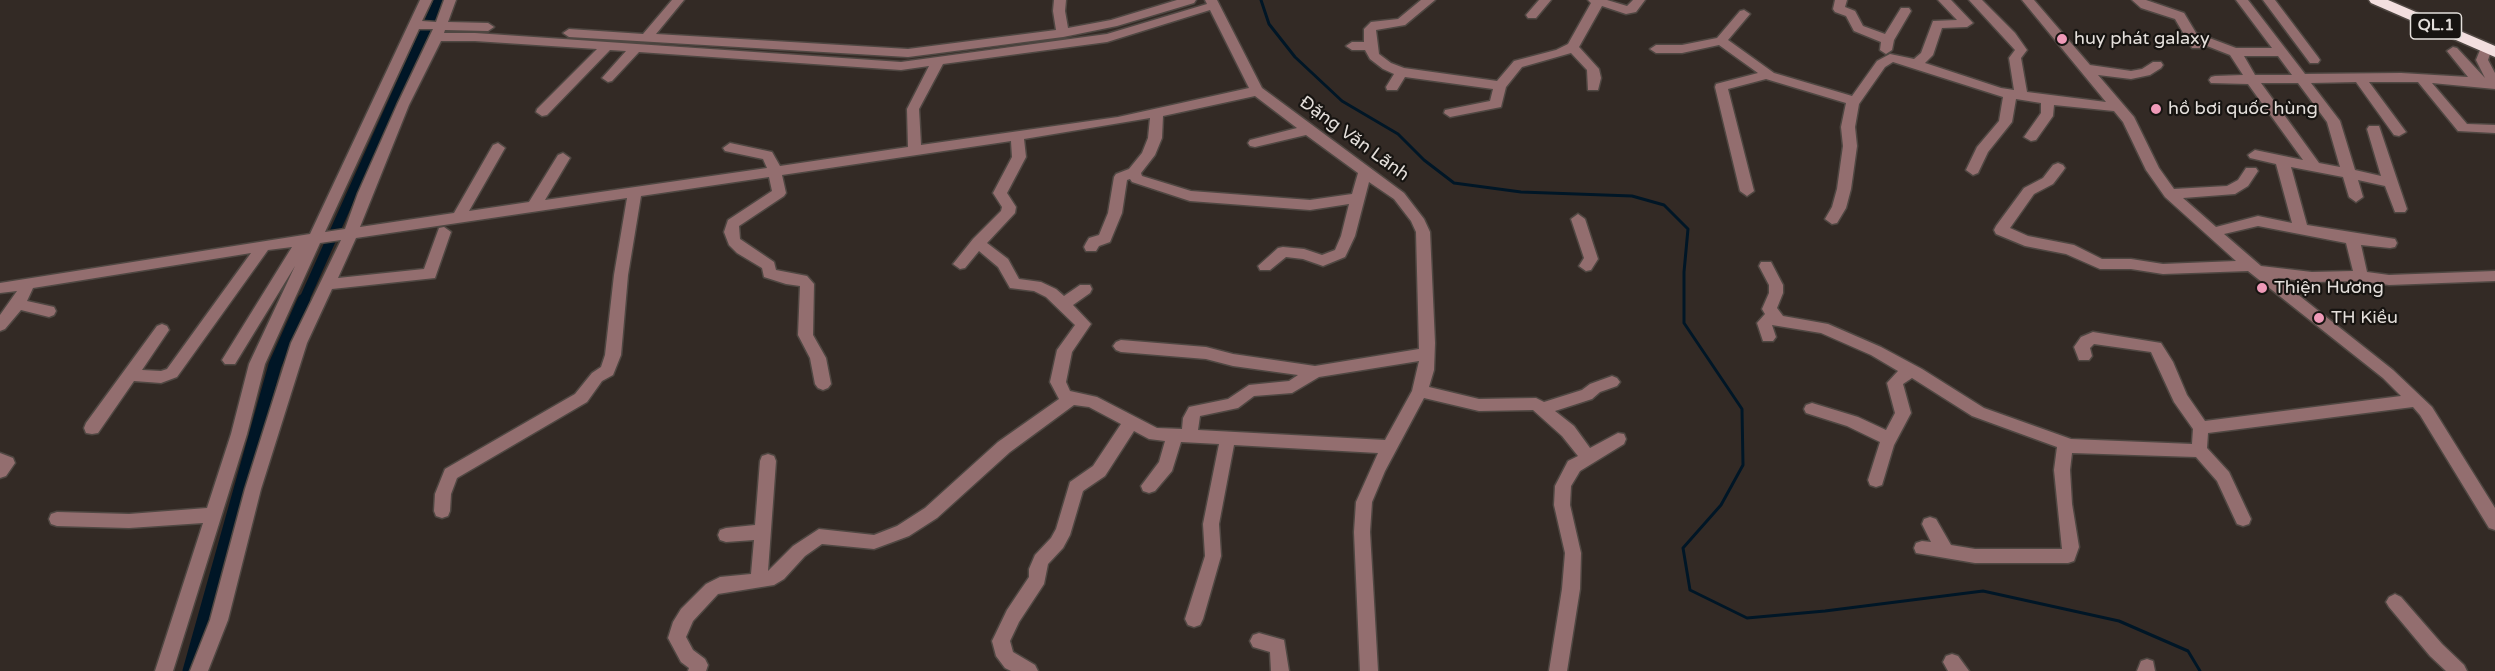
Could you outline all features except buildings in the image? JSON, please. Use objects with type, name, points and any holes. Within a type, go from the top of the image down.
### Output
[{"type":"highway","name":"QL.1","points":[[2376,0],[2492,48]]},
{"type":"highway","name":"QL.1","points":[[2395,0],[2492,48]]},
{"type":"street","points":[[199,671],[219,620],[253,489],[288,371],[348,234],[430,28],[426,0]]},
{"type":"street","points":[[164,671],[239,434],[257,364],[316,239],[430,28],[450,0]]},
{"type":"street","points":[[647,37],[678,0]]},
{"type":"street","points":[[1060,0],[1059,11],[1063,33]]},
{"type":"street","points":[[430,28],[475,37],[865,65],[1063,33],[1113,23],[1162,4],[1190,0]]},
{"type":"street","points":[[1429,0],[1401,22],[1375,25],[1370,29],[1374,56],[1387,66],[1402,72],[1500,86]]},
{"type":"street","points":[[1532,15],[1545,0]]},
{"type":"street","points":[[1450,113],[1496,104],[1500,86],[1518,64],[1560,53],[1573,47],[1596,1],[1626,10],[1632,9],[1639,0]]},
{"type":"street","points":[[1841,0],[1839,9],[1851,14],[1858,28],[1888,40]]},
{"type":"street","points":[[1917,63],[1927,55],[1937,24],[1967,22],[1944,0]]},
{"type":"street","points":[[1973,170],[1982,150],[2005,122],[2015,95],[2015,58],[2020,50],[2011,36],[1975,0]]},
{"type":"street","points":[[2028,0],[2119,107],[2133,127],[2153,170],[2169,194],[2255,269],[2388,374],[2416,400],[2426,411],[2493,516]]},
{"type":"street","points":[[2138,0],[2180,16],[2194,40],[2235,52],[2280,52]]},
{"type":"street","points":[[2242,0],[2333,121],[2356,197]]},
{"type":"street","points":[[2269,0],[2314,60]]},
{"type":"street","points":[[430,28],[647,37],[938,61],[1107,38],[1142,29],[1212,3]]},
{"type":"street","name":"Đặng Văn Lãnh","points":[[1212,3],[1257,91],[1405,201],[1423,232],[1427,354],[1420,391],[1370,484],[1363,513],[1369,671]]},
{"type":"street","points":[[1890,58],[1886,48],[1888,40],[1905,11]]},
{"type":"street","points":[[1656,49],[1682,49],[1721,41],[1744,14]]},
{"type":"street","points":[[1721,41],[1769,75],[1853,101],[1858,100],[1876,69],[1890,58],[1905,59],[2015,95],[2119,107]]},
{"type":"street","points":[[542,112],[607,45]]},
{"type":"street","points":[[1352,46],[1371,46]]},
{"type":"street","points":[[1573,47],[1593,69],[1595,78],[1593,87]]},
{"type":"street","points":[[608,78],[636,48]]},
{"type":"street","points":[[2492,48],[2482,60],[2494,84]]},
{"type":"street","points":[[2453,51],[2479,82]]},
{"type":"street","points":[[2235,52],[2250,79],[2315,167]]},
{"type":"street","points":[[915,151],[914,109],[938,61]]},
{"type":"street","points":[[2087,69],[2132,75],[2146,72],[2157,65]]},
{"type":"street","points":[[1392,87],[1402,72]]},
{"type":"street","points":[[1748,191],[1721,87],[1769,75]]},
{"type":"street","points":[[2215,80],[2359,77],[2421,78],[2494,84]]},
{"type":"street","points":[[2359,77],[2399,132]]},
{"type":"street","points":[[2421,78],[2463,128],[2495,129]]},
{"type":"street","points":[[0,288],[264,246],[1118,121],[1257,91]]},
{"type":"street","points":[[2031,137],[2048,113],[2047,100]]},
{"type":"street","points":[[1832,219],[1839,208],[1844,189],[1850,146],[1848,127],[1853,101]]},
{"type":"street","points":[[1091,247],[1094,242],[1105,238],[1114,213],[1121,177],[1134,172],[1148,155],[1155,138],[1157,111]]},
{"type":"street","points":[[2374,129],[2400,209]]},
{"type":"street","points":[[1255,143],[1309,130]]},
{"type":"street","points":[[960,264],[1008,213],[1008,207],[1000,194],[1002,186],[1019,157],[1017,136]]},
{"type":"street","points":[[458,219],[498,148]]},
{"type":"street","points":[[730,148],[767,155],[772,162],[779,193],[740,218],[733,224],[731,232],[734,241],[742,249],[769,266],[769,273],[786,279],[802,280],[807,284],[805,335],[818,358],[823,384]]},
{"type":"street","points":[[2255,155],[2390,182]]},
{"type":"street","points":[[533,208],[563,158]]},
{"type":"street","points":[[2282,160],[2301,229]]},
{"type":"street","points":[[2058,168],[2048,181],[2029,191],[2001,230],[2025,241],[2070,249],[2100,264],[2131,264],[2163,269],[2255,269],[2312,277],[2361,276],[2389,280],[2495,276]]},
{"type":"street","points":[[1265,266],[1277,255],[1286,252],[1323,261],[1335,257],[1348,236],[1365,171]]},
{"type":"street","points":[[2169,194],[2230,191],[2243,183],[2251,171]]},
{"type":"street","points":[[1134,172],[1137,179],[1190,196],[1296,205],[1322,204],[1358,198]]},
{"type":"street","points":[[442,511],[443,494],[451,474],[581,398],[597,377],[608,371],[613,356],[621,275],[635,192]]},
{"type":"street","points":[[1578,219],[1591,259],[1586,266]]},
{"type":"street","points":[[2212,232],[2258,221],[2352,239],[2390,243]]},
{"type":"street","points":[[327,284],[430,274],[444,231]]},
{"type":"street","points":[[230,360],[316,239]]},
{"type":"street","points":[[2352,239],[2361,276]]},
{"type":"street","points":[[978,243],[1003,263],[1015,284],[1041,288],[1064,303],[1084,324],[1065,350],[1058,382],[1065,395],[1071,399],[1091,401],[1155,434],[1390,447]]},
{"type":"street","points":[[130,375],[161,377],[172,373],[264,246]]},
{"type":"street","points":[[1766,266],[1776,285],[1776,293],[1769,309],[1778,320]]},
{"type":"street","points":[[0,325],[18,304],[28,284]]},
{"type":"street","points":[[1064,303],[1086,289]]},
{"type":"street","points":[[18,304],[49,311]]},
{"type":"street","points":[[1768,336],[1764,324],[1768,319],[1823,328],[1903,364],[1978,412],[2065,446],[2191,452],[2199,450]]},
{"type":"street","points":[[92,428],[162,330]]},
{"type":"street","points":[[2085,356],[2082,347],[2086,341],[2093,338],[2156,347],[2180,398],[2201,428],[2199,450],[2223,477],[2243,519]]},
{"type":"street","points":[[1121,346],[1206,353],[1264,366],[1315,372],[1427,354]]},
{"type":"street","points":[[1149,486],[1166,466],[1195,411],[1233,404],[1249,391],[1292,387],[1315,372]]},
{"type":"street","points":[[1876,480],[1889,439],[1903,413],[1895,383],[1907,372],[1913,372]]},
{"type":"street","points":[[1542,409],[1587,395],[1595,388],[1612,382]]},
{"type":"street","points":[[1420,391],[1464,404],[1530,403],[1542,409],[1568,431],[1587,456]]},
{"type":"street","points":[[697,671],[699,665],[687,656],[677,638],[687,615],[712,589],[720,585],[759,582],[778,574],[799,551],[819,536],[874,542],[903,531],[931,513],[1004,447],[1071,399]]},
{"type":"street","points":[[2201,428],[2416,400]]},
{"type":"street","points":[[1812,409],[1852,421],[1889,439]]},
{"type":"street","points":[[1029,671],[1011,662],[1005,656],[1001,641],[1012,616],[1038,579],[1041,560],[1057,543],[1064,530],[1076,487],[1099,471],[1131,422]]},
{"type":"street","points":[[1194,619],[1213,556],[1212,524],[1227,437]]},
{"type":"street","points":[[1558,671],[1570,590],[1572,552],[1562,505],[1562,493],[1567,476],[1574,466],[1587,456],[1618,440]]},
{"type":"street","points":[[1922,548],[1974,556],[2068,556],[2072,547],[2064,504],[2062,470],[2065,446]]},
{"type":"street","points":[[0,460],[7,463],[0,471]]},
{"type":"street","points":[[759,582],[768,461]]},
{"type":"street","points":[[57,519],[129,521],[213,515]]},
{"type":"street","points":[[1930,524],[1946,552]]},
{"type":"street","points":[[726,535],[762,532]]},
{"type":"street","points":[[2395,602],[2436,650],[2458,671]]},
{"type":"street","points":[[1259,641],[1278,646],[1280,671]]},
{"type":"waterway","points":[[303,302],[439,0]]},
{"type":"waterway","points":[[1261,0],[1269,24],[1295,57],[1342,101],[1398,134],[1424,160],[1454,183],[1521,192],[1632,196],[1664,205],[1688,229],[1684,272],[1684,323],[1742,409],[1743,465],[1721,505],[1683,548],[1690,590],[1747,618],[1825,611],[1983,591],[2119,621],[2188,651],[2200,671]]},
{"type":"waterway","points":[[189,671],[275,365],[304,300]]},
{"type":"place","name":"huy phát galaxy","points":[[2062,39]]},
{"type":"place","name":"hồ bơi quốc hùng","points":[[2156,109]]},
{"type":"place","name":"Thiện Hương","points":[[2262,288]]},
{"type":"place","name":"TH Kiều","points":[[2319,318]]}]
